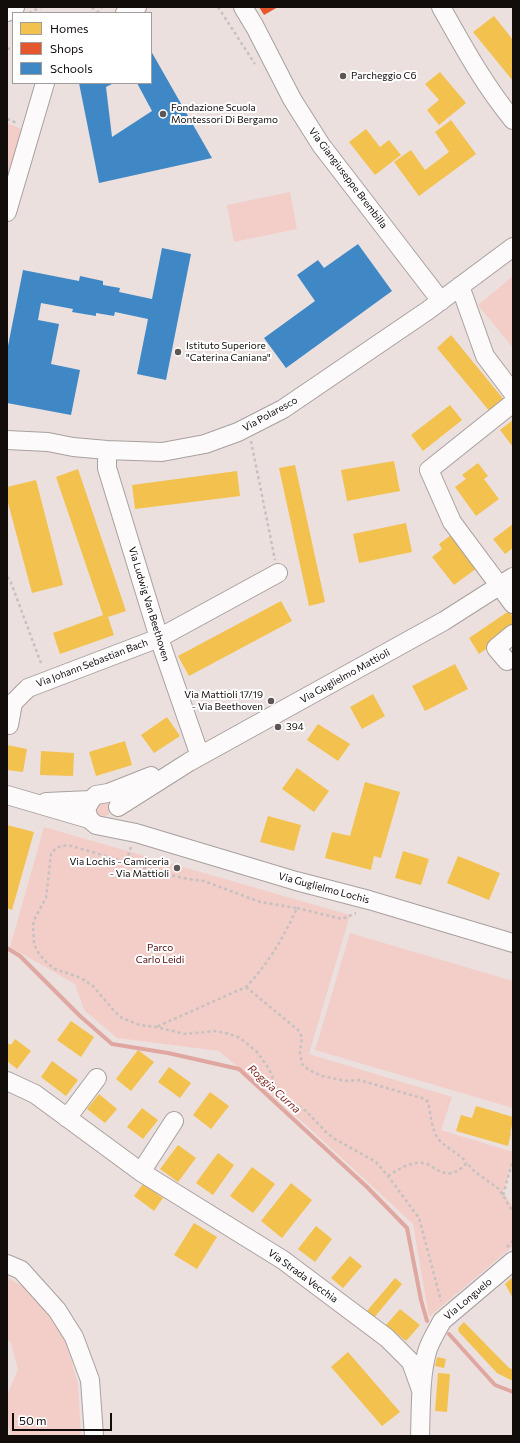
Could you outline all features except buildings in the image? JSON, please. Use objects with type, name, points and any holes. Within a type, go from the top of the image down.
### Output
[{"type":"main road","points":[[7,10],[13,7]]},
{"type":"street","points":[[127,12],[137,7]]},
{"type":"street","name":"Via Giangiuseppe Brembilla","points":[[243,7],[292,99],[321,145],[441,301]]},
{"type":"street","points":[[441,7],[475,68],[509,110]]},
{"type":"street","points":[[7,212],[45,84]]},
{"type":"street","name":"Via Polaresco","points":[[7,440],[48,442],[73,447],[107,450],[162,452],[205,444],[248,427],[283,410],[441,301],[513,247]]},
{"type":"street","points":[[460,286],[485,356],[513,393]]},
{"type":"street","points":[[513,403],[429,470],[452,522],[506,582],[513,604]]},
{"type":"street","name":"Via Ludwig Van Beethoven","points":[[107,450],[107,468],[195,759]]},
{"type":"street","name":"Via Johann Sebastian Bach","points":[[9,725],[13,703],[28,688],[48,679],[159,638],[278,572]]},
{"type":"street","name":"Via Guglielmo Mattioli","points":[[115,805],[444,621],[506,582]]},
{"type":"street","points":[[511,661],[496,648],[513,634]]},
{"type":"street","name":"Via Guglielmo Mattioli","points":[[32,802],[91,800],[96,794],[115,805]]},
{"type":"street","name":"Via Guglielmo Lochis","points":[[7,795],[89,819],[96,825],[136,833],[296,881],[369,900],[513,943]]},
{"type":"street","points":[[89,819],[86,809],[91,800]]},
{"type":"street","points":[[115,805],[136,833]]},
{"type":"street","name":"Via Guglielmo Mattioli","points":[[106,827],[117,819],[115,805]]},
{"type":"street","points":[[67,1118],[97,1078]]},
{"type":"street","name":"Via Strada Vecchia","points":[[7,1081],[35,1094],[141,1172],[283,1260],[387,1338],[411,1362],[421,1390]]},
{"type":"street","points":[[141,1172],[174,1121]]},
{"type":"street","name":"Via Longuelo","points":[[421,1390],[427,1352],[442,1321],[513,1261]]},
{"type":"street","points":[[7,1264],[21,1270],[57,1310],[74,1337],[90,1380],[94,1436]]},
{"type":"street","points":[[420,1436],[421,1390]]},
{"type":"path","points":[[31,12],[40,7]]},
{"type":"path","points":[[248,427],[278,572]]},
{"type":"path","points":[[7,577],[10,580],[48,679]]},
{"type":"path","points":[[126,862],[136,833]]},
{"type":"path","points":[[369,900],[355,913],[342,919],[297,908],[260,902],[204,881],[170,875],[68,845],[56,848],[51,854],[46,898],[34,920],[32,934],[34,944],[46,963],[55,969],[81,978],[93,986],[122,1018],[140,1025],[185,1034],[216,1031],[240,1038],[250,1046],[262,1058],[271,1073],[276,1087],[284,1097],[306,1111],[335,1139],[376,1162],[388,1176],[419,1218],[441,1300]]},
{"type":"path","points":[[156,1028],[246,987],[255,978],[281,940],[297,908]]},
{"type":"path","points":[[246,987],[298,1030],[302,1037],[300,1054],[302,1064],[309,1070],[322,1076],[346,1081],[359,1080],[425,1099],[428,1102],[436,1134],[440,1140],[460,1155],[474,1171],[499,1189],[513,1212]]},
{"type":"path","points":[[503,1195],[513,1160]]},
{"type":"path","points":[[388,1176],[397,1170],[422,1162],[448,1174],[455,1173],[467,1163]]},
{"type":"green space","points":[[7,123],[26,131],[7,189]]},
{"type":"green space","points":[[290,192],[297,229],[234,242],[227,205]]},
{"type":"green space","points":[[513,276],[513,348],[478,305]]},
{"type":"green space","points":[[109,800],[111,809],[109,814],[101,817],[95,814],[93,805]]},
{"type":"green space","name":"Parco Carlo Leidi","points":[[44,827],[350,915],[309,1054],[452,1097],[441,1130],[513,1152],[513,1164],[503,1191],[513,1207],[513,1246],[429,1317],[413,1224],[306,1125],[219,1051],[117,1038],[84,1010],[75,984],[10,947]]},
{"type":"green space","points":[[350,933],[513,981],[513,1108],[315,1050]]},
{"type":"green space","points":[[7,1277],[35,1294],[65,1338],[78,1384],[81,1436],[11,1436],[7,1422],[7,1395],[18,1370],[11,1343],[7,1340]]},
{"type":"waterway","name":"Roggia Curna","points":[[7,948],[20,956],[80,1016],[112,1044],[168,1053],[239,1069],[367,1187],[407,1228],[421,1300],[427,1321]]},
{"type":"waterway","name":"Roggia Curna","points":[[449,1334],[495,1385],[513,1392]]},
{"type":"place","name":"Parcheggio C6","points":[[343,76]]},
{"type":"place","name":"Fondazione Scuola Montessori Di Bergamo","points":[[163,114]]},
{"type":"place","name":"Istituto Superiore \"Caterina Caniana\"","points":[[178,352]]},
{"type":"place","name":"Via Mattioli 17/19 - Via Beethoven","points":[[271,701]]},
{"type":"place","name":"394","points":[[278,727]]},
{"type":"place","name":"Via Lochis - Camiceria - Via Mattioli","points":[[177,868]]}]
